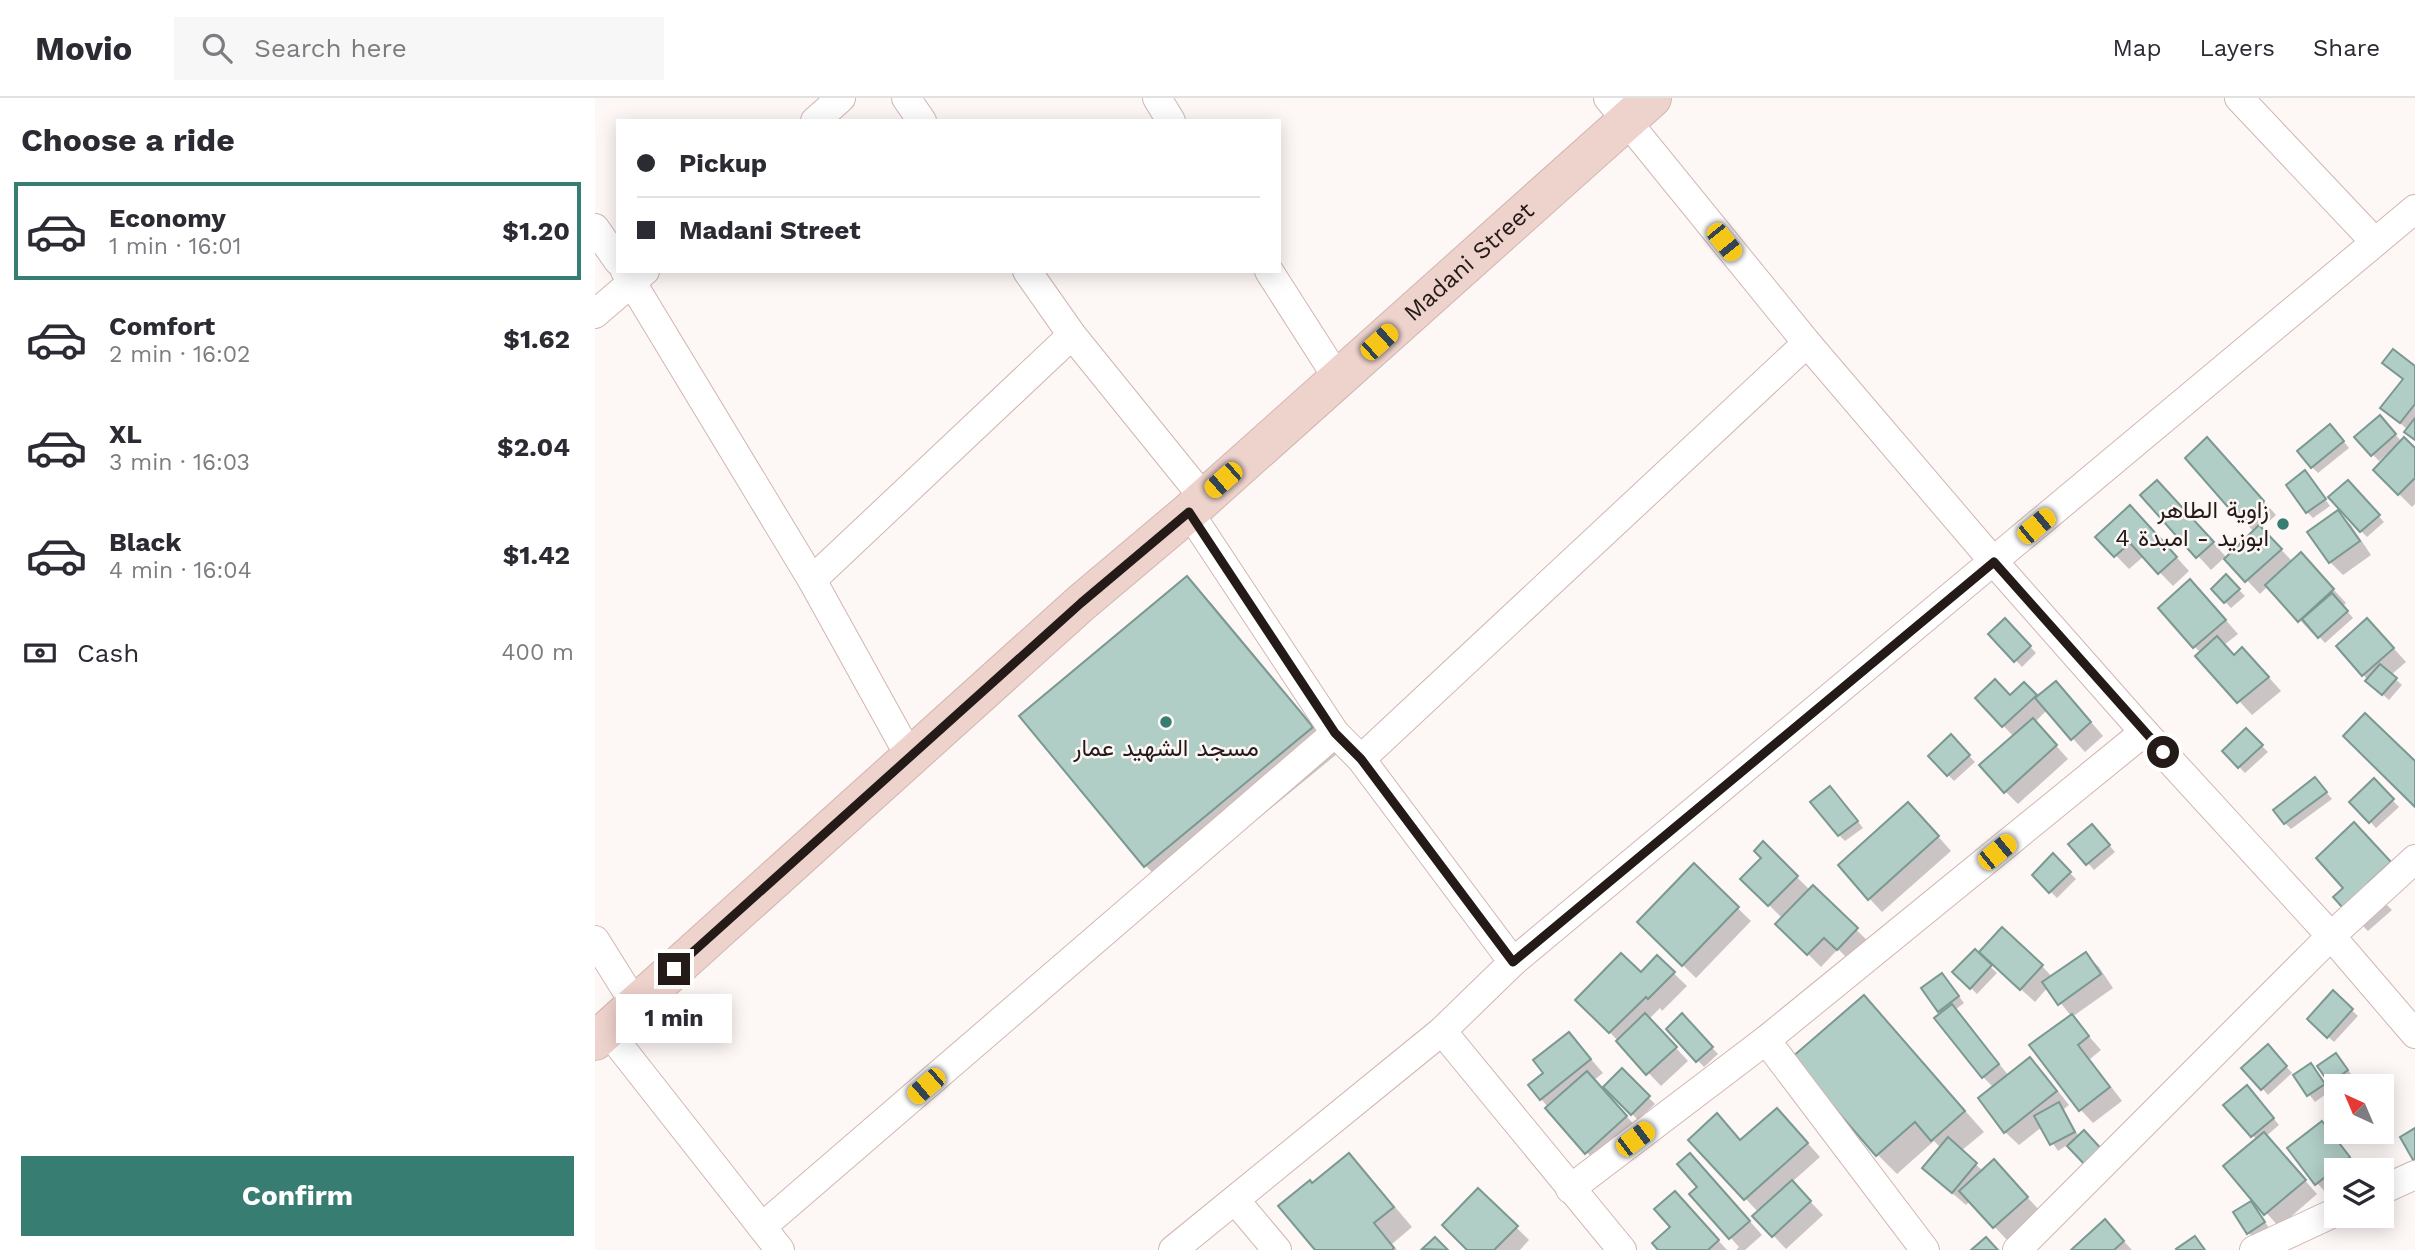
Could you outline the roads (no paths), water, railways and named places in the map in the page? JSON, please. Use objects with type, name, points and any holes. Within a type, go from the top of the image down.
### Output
[{"type":"street","points":[[817,119],[841,98]]},
{"type":"street","points":[[906,98],[921,119]]},
{"type":"street","points":[[1157,98],[1170,119]]},
{"type":"street","points":[[2239,98],[2375,242]]},
{"type":"street","points":[[1629,106],[1807,343],[1994,562],[2144,732],[2331,936],[2415,1034]]},
{"type":"street","name":"Madani Street","points":[[601,1036],[1081,603],[1338,379],[1629,106]]},
{"type":"street","points":[[1173,1250],[1442,1031],[1513,962],[2415,209]]},
{"type":"street","points":[[595,228],[616,254]]},
{"type":"street","points":[[595,314],[628,273]]},
{"type":"street","points":[[631,273],[811,580],[910,757]]},
{"type":"street","points":[[1028,273],[1196,504],[1335,733],[1361,759],[1513,962]]},
{"type":"street","points":[[1270,273],[1338,379]]},
{"type":"street","points":[[811,580],[1072,335]]},
{"type":"street","points":[[1361,759],[1807,343]]},
{"type":"street","points":[[1570,1189],[1766,1040],[2144,732]]},
{"type":"street","points":[[762,1227],[1335,733]]},
{"type":"street","points":[[2017,1250],[2331,936],[2415,859]]},
{"type":"street","points":[[595,940],[635,1004]]},
{"type":"street","points":[[1442,1031],[1622,1250]]},
{"type":"street","points":[[601,1036],[780,1250]]},
{"type":"street","points":[[1766,1040],[1925,1250]]},
{"type":"street","points":[[2394,1185],[2415,1175]]},
{"type":"street","points":[[1235,1200],[1277,1250]]},
{"type":"street","points":[[2254,1250],[2324,1218]]},
{"type":"place","name":"زاوية الطاهر ابوزيد - امبدة 4","points":[[2283,524]]},
{"type":"place","name":"مسجد الشهيد عمار","points":[[1166,722]]}]
